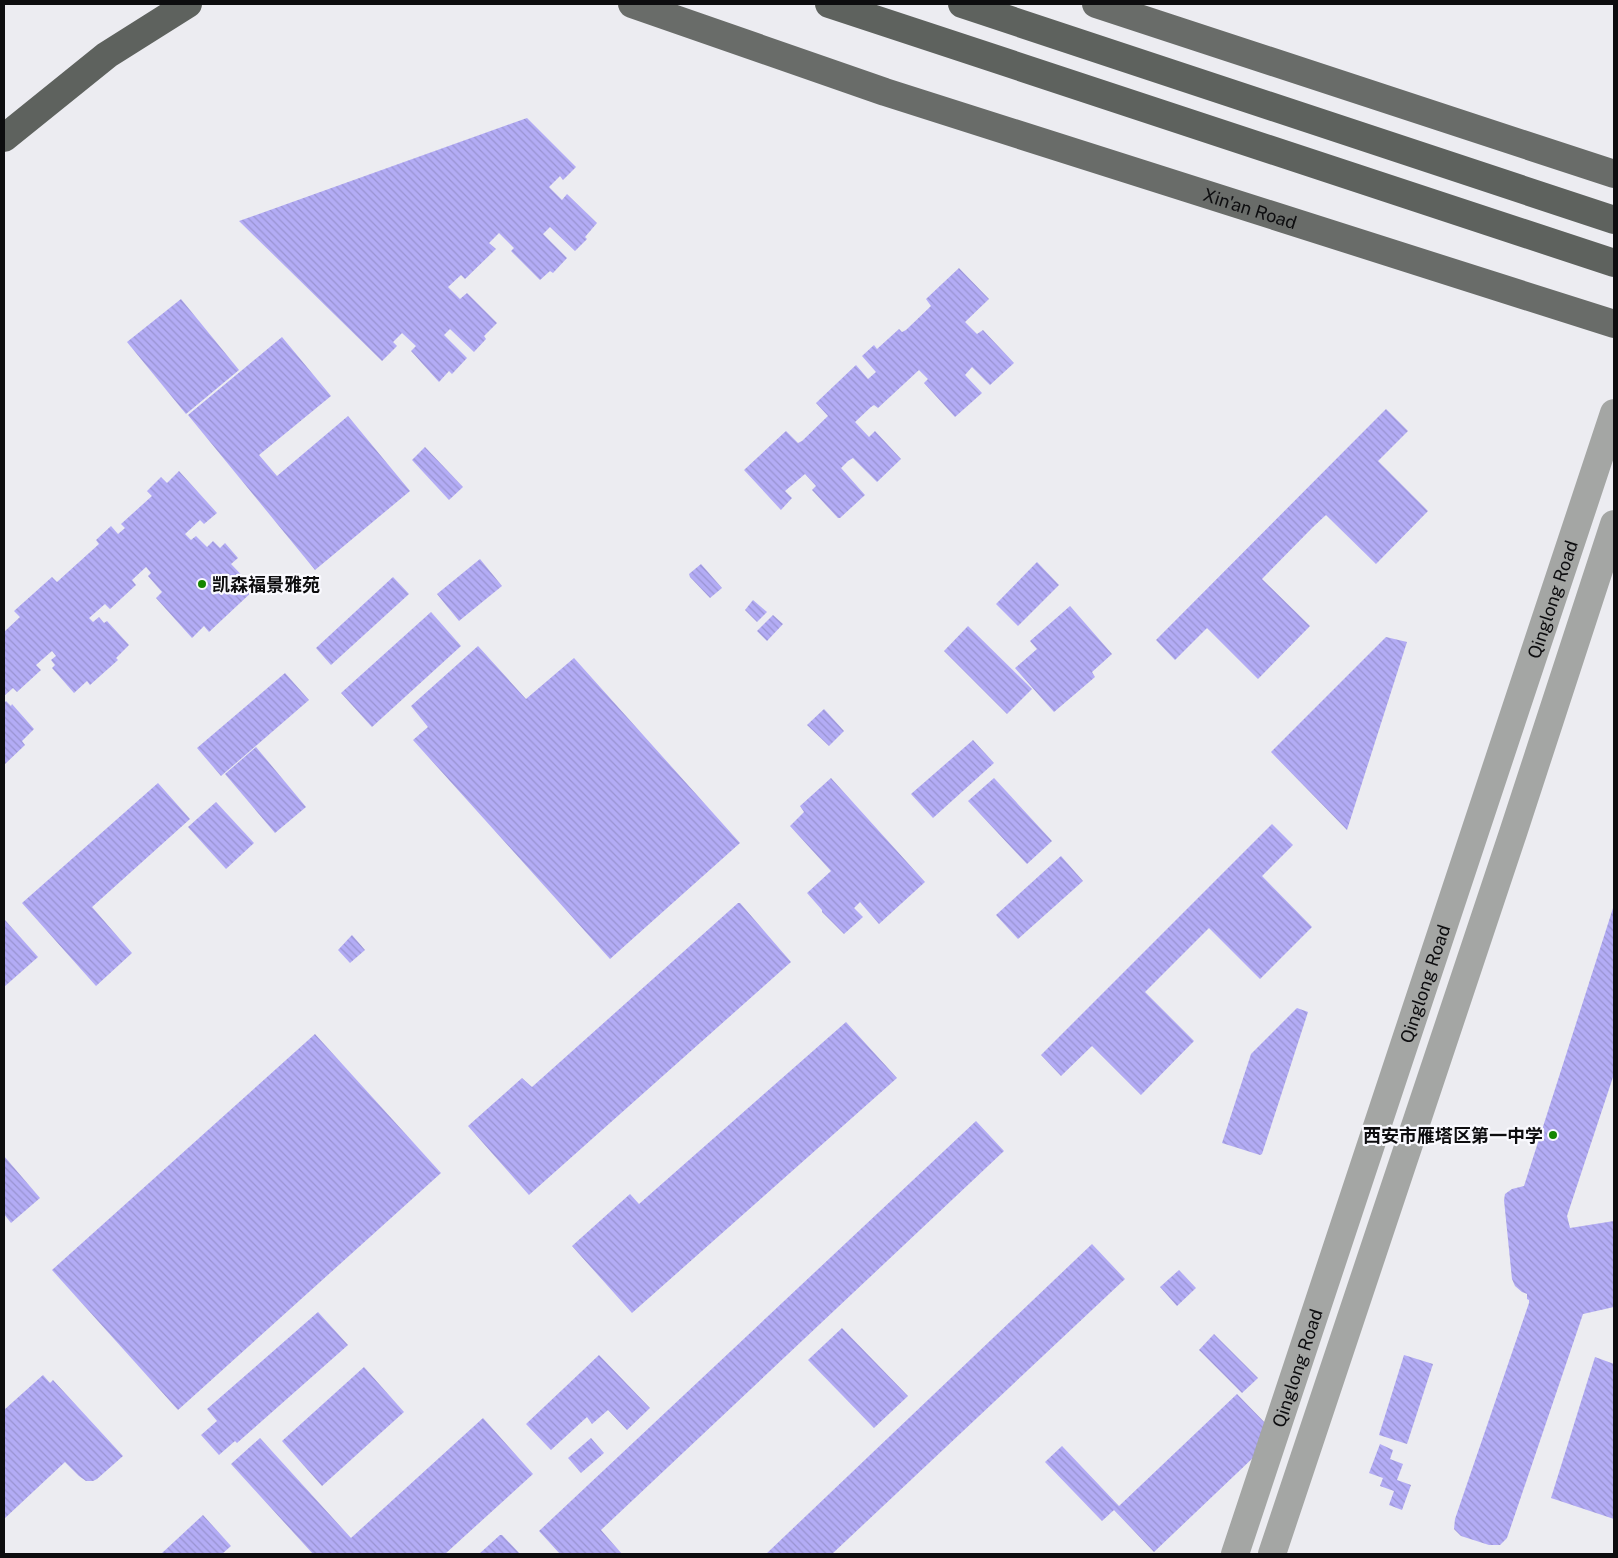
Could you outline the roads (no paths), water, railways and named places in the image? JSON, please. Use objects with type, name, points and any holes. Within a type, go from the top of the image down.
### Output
[{"type":"highway","points":[[4,138],[107,55],[188,4]]},
{"type":"highway","points":[[829,4],[1614,263]]},
{"type":"highway","points":[[962,4],[1614,220]]},
{"type":"main road","name":"Xin'an Road","points":[[632,4],[885,92],[1614,324]]},
{"type":"main road","points":[[1096,4],[1614,174]]},
{"type":"street","name":"Qinglong Road","points":[[1235,1554],[1614,413]]},
{"type":"street","name":"Qinglong Road","points":[[1272,1554],[1514,833],[1614,524]]},
{"type":"place","name":"凯森福景雅苑","points":[[202,584]]},
{"type":"place","name":"西安市雁塔区第一中学","points":[[1553,1135]]}]
